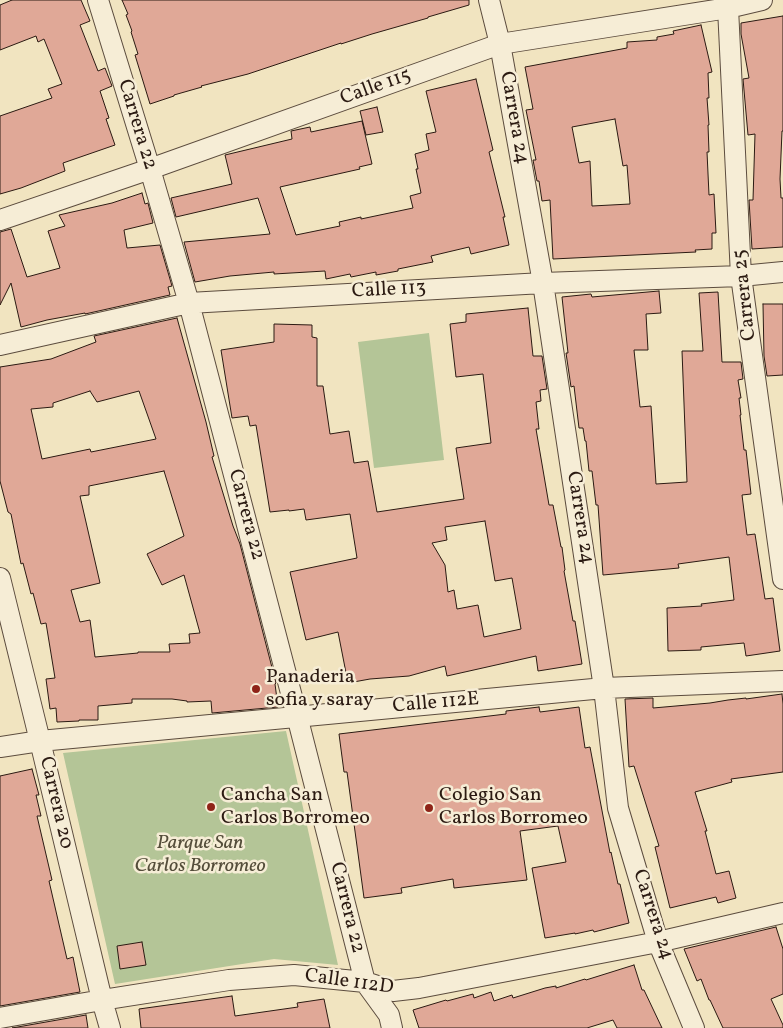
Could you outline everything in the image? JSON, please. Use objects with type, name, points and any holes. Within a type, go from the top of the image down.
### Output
[{"type":"street","name":"Carrera 22","points":[[98,0],[189,302],[298,716],[365,982],[389,1015],[392,1028]]},
{"type":"street","name":"Carrera 24","points":[[489,0],[500,44],[543,283],[604,688],[618,808],[658,942],[694,1028]]},
{"type":"street","name":"Calle 115","points":[[0,220],[500,44],[728,8],[762,0]]},
{"type":"street","name":"Carrera 25","points":[[728,8],[742,276],[783,580]]},
{"type":"street","name":"Calle 113","points":[[0,345],[189,302],[543,283],[742,276],[783,272]]},
{"type":"street","name":"Carrera 20","points":[[0,578],[110,1028]]},
{"type":"street","name":"Calle 112E","points":[[0,747],[40,741],[604,688],[783,681]]},
{"type":"street","name":"Calle 112D","points":[[0,1018],[229,980],[294,975],[365,982],[393,991],[419,988],[658,942],[783,913]]},
{"type":"green space","points":[[429,333],[444,460],[374,468],[358,342]]},
{"type":"green space","name":"Parque San Carlos Borromeo","points":[[286,731],[338,965],[274,959],[115,984],[63,753]]},
{"type":"building","points":[[12,0],[81,0],[90,21],[80,25],[98,71],[105,68],[112,86],[100,91],[109,118],[106,119],[115,145],[63,163],[65,171],[0,194],[0,116],[52,98],[48,89],[62,84],[44,39],[38,42],[36,36],[0,50],[0,5]]},
{"type":"building","points":[[122,0],[469,0],[469,5],[341,43],[248,74],[201,86],[150,104],[135,55],[138,54],[126,15],[128,14]]},
{"type":"building","points":[[783,16],[783,131],[780,179],[781,198],[783,198],[783,247],[752,249],[749,200],[753,200],[755,134],[748,135],[743,79],[749,78],[741,34],[741,23]]},
{"type":"building","points":[[701,25],[712,72],[708,73],[709,152],[707,152],[709,195],[714,194],[716,233],[712,233],[712,249],[695,250],[696,252],[553,259],[550,200],[542,201],[533,160],[536,160],[526,110],[533,109],[525,67],[627,48],[627,42],[657,40],[657,37],[674,34],[673,31]],"holes":[[[615,119],[623,166],[627,165],[630,204],[592,206],[590,161],[579,163],[572,127]]]},
{"type":"building","points":[[476,79],[493,150],[489,152],[505,217],[503,217],[509,245],[471,254],[469,247],[431,256],[433,262],[376,275],[376,272],[351,277],[350,274],[326,279],[325,271],[274,274],[274,272],[230,276],[195,282],[184,242],[270,234],[258,198],[176,217],[171,198],[232,184],[225,155],[292,139],[291,131],[310,127],[311,132],[362,121],[372,164],[359,167],[360,169],[280,187],[296,235],[340,226],[339,222],[413,208],[410,196],[421,193],[415,154],[429,150],[426,134],[436,132],[426,91]]},
{"type":"building","points":[[377,107],[383,132],[366,135],[360,111]]},
{"type":"building","points":[[142,193],[145,204],[148,203],[153,223],[124,230],[127,248],[160,245],[172,286],[168,287],[170,295],[21,327],[11,283],[0,305],[0,232],[11,229],[27,277],[60,268],[48,231],[65,226],[59,215],[112,203]]},
{"type":"building","points":[[659,291],[661,313],[646,314],[648,350],[634,350],[640,407],[651,406],[656,484],[687,482],[682,351],[703,351],[699,293],[718,292],[722,362],[741,362],[743,379],[738,380],[741,398],[739,398],[740,415],[751,494],[742,495],[747,535],[755,534],[765,599],[773,598],[780,651],[746,656],[744,643],[701,647],[701,650],[668,651],[667,608],[702,606],[701,604],[734,600],[729,557],[678,564],[679,568],[603,575],[598,505],[596,505],[592,471],[589,471],[583,428],[579,428],[574,386],[571,387],[566,353],[568,353],[562,297],[591,294],[592,297]]},
{"type":"building","points":[[763,304],[783,304],[783,375],[767,376],[764,356]]},
{"type":"building","points":[[528,308],[533,356],[542,356],[547,389],[540,390],[541,401],[536,402],[539,429],[536,429],[549,505],[553,505],[562,547],[564,571],[582,664],[538,671],[536,656],[447,676],[445,666],[409,676],[348,683],[338,632],[306,640],[290,572],[357,558],[350,514],[306,520],[304,509],[270,512],[256,425],[250,426],[248,416],[232,418],[221,350],[274,342],[274,324],[312,325],[312,337],[317,338],[317,386],[323,386],[330,434],[349,431],[354,463],[368,461],[377,512],[464,499],[456,448],[491,443],[483,374],[456,377],[450,324],[466,322],[466,314]],"holes":[[[485,521],[495,581],[512,578],[521,629],[484,637],[478,605],[457,609],[454,590],[448,592],[445,565],[432,543],[447,540],[445,527]]]},
{"type":"building","points":[[177,318],[206,422],[214,456],[212,457],[240,544],[276,683],[278,707],[212,713],[211,701],[187,702],[172,699],[132,699],[132,703],[98,706],[98,720],[57,722],[56,708],[50,709],[46,679],[55,678],[46,623],[41,624],[23,563],[21,564],[11,514],[8,512],[0,481],[0,367],[51,359],[96,342],[94,336]],"holes":[[[90,391],[97,402],[139,391],[156,439],[91,452],[90,449],[42,459],[31,409],[53,407],[53,403]],[[164,471],[184,536],[147,554],[162,585],[184,575],[200,633],[189,634],[190,643],[169,644],[170,652],[138,652],[95,657],[90,620],[80,622],[71,590],[100,583],[80,496],[89,495],[89,486]]]},
{"type":"building","points":[[782,694],[783,772],[731,779],[732,782],[695,792],[707,831],[705,831],[716,874],[729,871],[736,898],[718,903],[716,897],[670,908],[655,847],[659,846],[634,766],[629,767],[625,699],[653,698],[653,708]]},
{"type":"building","name":"Colegio San Carlos Borromeo","points":[[539,707],[540,712],[579,707],[585,748],[590,747],[610,853],[618,884],[620,884],[629,923],[594,932],[593,930],[545,938],[532,868],[566,862],[558,826],[520,831],[527,880],[454,888],[453,879],[401,888],[402,893],[364,898],[347,772],[344,772],[339,734],[506,714],[506,711]]},
{"type":"building","points":[[32,769],[39,795],[36,795],[41,816],[37,816],[52,880],[49,881],[67,959],[73,957],[80,992],[0,1006],[0,776]]},
{"type":"building","points":[[776,927],[783,949],[783,994],[771,999],[783,1028],[723,1028],[701,979],[697,981],[684,949]]},
{"type":"building","points":[[142,942],[146,965],[120,969],[117,946]]},
{"type":"building","points":[[634,965],[642,990],[644,990],[662,1028],[617,1028],[613,1020],[587,1028],[419,1028],[413,1010],[473,994],[474,998],[491,992],[494,1001],[512,995],[513,998],[545,988],[556,986],[556,988],[586,980]]},
{"type":"building","points":[[232,996],[235,1016],[298,1007],[297,1003],[324,999],[330,1028],[141,1028],[139,1009]]},
{"type":"building","points":[[86,1015],[88,1028],[12,1028]]},
{"type":"place","name":"Panaderia sofia y saray","points":[[256,689]]},
{"type":"place","name":"Cancha San Carlos Borromeo","points":[[211,807]]},
{"type":"place","name":"Colegio San Carlos Borromeo","points":[[429,808]]}]
